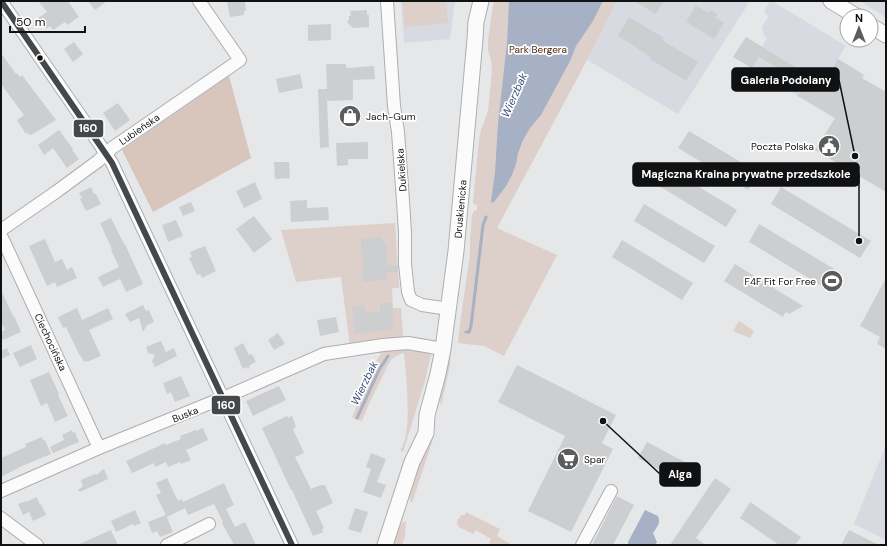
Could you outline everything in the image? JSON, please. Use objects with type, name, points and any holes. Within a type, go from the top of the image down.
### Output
[{"type":"street","name":"Lubieńska","points":[[1,230],[56,192],[112,148],[240,60],[199,1]]},
{"type":"street","name":"Dukielska","points":[[387,1],[394,106],[398,132],[406,233],[405,264],[408,292],[411,300],[422,305],[449,309]]},
{"type":"street","name":"Druskienicka","points":[[385,545],[412,462],[426,433],[427,415],[443,349],[456,251],[474,39],[480,1]]},
{"type":"street","points":[[831,1],[843,8]]},
{"type":"street","points":[[1,2],[107,153],[292,545]]},
{"type":"street","name":"Ciechocińska","points":[[1,236],[99,448]]},
{"type":"street","name":"Buska","points":[[1,491],[99,448],[223,398],[324,354],[408,342],[443,349]]},
{"type":"street","points":[[582,545],[611,491]]},
{"type":"street","points":[[1,518],[37,545]]},
{"type":"street","points":[[167,545],[209,524]]},
{"type":"shaded area","points":[[401,1],[455,1],[450,39],[404,43]]},
{"type":"shaded area","points":[[617,1],[750,1],[678,114],[587,60]]},
{"type":"shaded area","points":[[770,1],[772,1],[839,42],[839,48],[845,48],[838,59],[864,75],[846,125],[733,57],[746,37],[762,47],[767,38],[764,36],[762,27],[768,17],[764,11]]},
{"type":"shaded area","points":[[860,1],[886,1],[886,18],[879,13],[879,8],[871,8]]},
{"type":"shaded area","points":[[229,76],[251,158],[153,212],[122,150]]},
{"type":"shaded area","points":[[886,445],[886,540],[854,524]]},
{"type":"green space","points":[[402,1],[446,1],[448,23],[405,27]]},
{"type":"green space","name":"Park Bergera","points":[[494,1],[617,1],[497,228],[557,255],[504,356],[484,346],[458,343],[470,254],[472,215],[474,211],[477,210],[477,205],[473,202],[479,140],[488,111],[492,70],[488,50],[488,41]]},
{"type":"green space","points":[[395,223],[399,288],[392,288],[393,308],[401,308],[403,338],[350,346],[341,277],[296,282],[281,230]]},
{"type":"green space","points":[[739,321],[754,331],[750,338],[733,331]]},
{"type":"green space","points":[[451,340],[450,366],[441,406],[440,399],[446,374]]},
{"type":"green space","points":[[404,346],[430,351],[431,354],[425,381],[403,452],[400,450],[404,442],[408,418],[404,353],[395,356],[389,363],[362,421],[352,418],[366,381],[381,353],[377,352],[333,359],[319,364],[319,358]]},
{"type":"green space","points":[[429,437],[433,439],[412,503],[410,500],[410,494]]},
{"type":"green space","points":[[466,512],[500,529],[497,536],[512,545],[492,545],[489,543],[491,539],[476,530],[473,534],[459,527],[457,522],[461,515],[465,515]]},
{"type":"green space","points":[[406,521],[405,536],[402,545],[393,545],[398,528]]},
{"type":"water","points":[[509,1],[603,1],[593,21],[576,46],[570,61],[541,115],[530,128],[523,140],[512,175],[506,186],[492,203],[498,123],[507,43]]},
{"type":"water","points":[[645,510],[658,516],[659,518],[659,523],[653,533],[657,542],[655,545],[628,545],[628,542]]},
{"type":"building","points":[[38,1],[68,1],[79,17],[67,25],[65,22],[53,30],[50,26],[46,29],[38,18],[47,12]]},
{"type":"building","points":[[88,1],[107,1],[95,10]]},
{"type":"building","points":[[227,1],[245,1],[246,11],[244,11],[244,15],[230,17]]},
{"type":"building","points":[[634,1],[664,1],[656,14]]},
{"type":"building","points":[[696,5],[708,13],[711,10],[718,15],[715,17],[724,23],[714,39],[686,22]]},
{"type":"building","points":[[367,10],[367,15],[369,15],[369,27],[353,28],[347,22],[349,16],[351,16],[350,11]]},
{"type":"building","points":[[629,17],[664,38],[662,40],[698,62],[686,81],[650,59],[651,57],[618,36]]},
{"type":"building","points":[[331,24],[331,40],[308,41],[308,25]]},
{"type":"building","points":[[746,37],[823,84],[838,59],[864,75],[862,78],[886,92],[886,192],[815,150],[835,118],[798,96],[805,85],[787,74],[784,79],[781,70],[759,57],[752,68],[733,57]]},
{"type":"building","points":[[74,42],[83,54],[73,62],[64,49]]},
{"type":"building","points":[[1,53],[16,74],[17,73],[20,77],[22,75],[56,120],[31,135],[27,132],[26,134],[17,120],[24,115],[1,84]]},
{"type":"building","points":[[326,64],[346,64],[346,68],[374,66],[375,79],[353,80],[353,100],[327,101],[329,147],[320,148],[318,89],[327,89]]},
{"type":"building","points":[[300,74],[303,88],[279,93],[276,79]]},
{"type":"building","points":[[118,103],[130,120],[115,131],[103,113]]},
{"type":"building","points":[[59,130],[79,159],[67,168],[53,148],[44,155],[38,145]]},
{"type":"building","points":[[689,131],[759,173],[748,190],[678,148]]},
{"type":"building","points":[[368,142],[368,159],[348,159],[348,165],[337,166],[336,143]]},
{"type":"building","points":[[274,162],[289,162],[290,178],[275,179]]},
{"type":"building","points":[[666,167],[737,210],[726,227],[656,184]]},
{"type":"building","points":[[255,182],[262,199],[244,208],[236,191]]},
{"type":"building","points":[[91,187],[101,204],[86,211],[80,199],[82,198],[79,193]]},
{"type":"building","points":[[781,187],[871,241],[860,258],[771,204]]},
{"type":"building","points":[[307,200],[307,208],[328,207],[329,220],[291,222],[290,201]]},
{"type":"building","points":[[191,202],[195,211],[183,216],[179,207]]},
{"type":"building","points":[[644,204],[715,246],[704,263],[634,221]]},
{"type":"building","points":[[254,216],[272,239],[254,253],[236,229]]},
{"type":"building","points":[[111,218],[125,244],[143,284],[126,292],[120,279],[103,287],[98,277],[119,267],[100,223]]},
{"type":"building","points":[[176,220],[183,236],[168,242],[162,225]]},
{"type":"building","points":[[759,224],[841,273],[830,291],[749,242]]},
{"type":"building","points":[[382,237],[382,242],[386,242],[387,265],[398,266],[398,272],[387,272],[387,276],[385,276],[386,280],[363,282],[361,239]]},
{"type":"building","points":[[45,239],[55,262],[62,259],[67,270],[72,267],[77,278],[57,287],[55,282],[47,286],[29,246]]},
{"type":"building","points":[[622,240],[693,283],[682,300],[612,257]]},
{"type":"building","points":[[205,246],[216,271],[202,278],[200,274],[197,275],[189,258],[192,257],[190,252]]},
{"type":"building","points":[[735,264],[803,306],[789,314],[786,312],[783,317],[724,281]]},
{"type":"building","points":[[886,278],[886,349],[877,344],[880,337],[860,326]]},
{"type":"building","points":[[1,290],[21,332],[3,340],[1,332],[5,330],[1,322]]},
{"type":"building","points":[[380,303],[392,303],[393,330],[355,334],[352,307],[363,305],[366,313],[380,312]]},
{"type":"building","points":[[143,305],[146,311],[149,310],[154,322],[147,325],[143,332],[139,318],[130,322],[125,314]]},
{"type":"building","points":[[77,308],[82,320],[108,308],[113,319],[89,330],[101,356],[87,362],[84,362],[80,356],[66,327],[63,328],[58,317]]},
{"type":"building","points":[[336,317],[339,332],[320,336],[317,320]]},
{"type":"building","points":[[278,333],[285,344],[274,350],[268,340]]},
{"type":"building","points":[[161,341],[166,352],[174,348],[177,356],[155,367],[152,361],[155,355],[148,353],[146,347]]},
{"type":"building","points":[[243,343],[249,355],[252,354],[256,362],[250,365],[249,369],[246,367],[243,369],[234,348]]},
{"type":"building","points":[[31,345],[37,359],[20,367],[13,353]]},
{"type":"building","points":[[7,348],[10,355],[1,359],[1,351]]},
{"type":"building","points":[[517,365],[616,415],[602,443],[613,449],[571,532],[528,511],[565,436],[498,402]]},
{"type":"building","points":[[49,372],[68,416],[55,422],[47,403],[41,406],[30,380]]},
{"type":"building","points":[[181,376],[190,396],[175,402],[171,392],[167,394],[163,383]]},
{"type":"building","points":[[279,386],[286,400],[253,416],[246,401]]},
{"type":"building","points":[[287,416],[288,418],[292,416],[296,427],[293,429],[304,453],[295,457],[311,489],[325,485],[333,503],[316,511],[324,528],[322,529],[323,532],[313,536],[262,428]]},
{"type":"building","points":[[203,428],[208,440],[186,450],[191,460],[181,464],[180,462],[168,467],[166,462],[155,467],[154,463],[132,473],[126,461],[165,443],[166,445],[181,439],[180,436]]},
{"type":"building","points":[[72,430],[73,433],[75,432],[79,442],[53,453],[50,447],[64,440],[62,435]]},
{"type":"building","points":[[42,437],[43,440],[45,440],[51,454],[22,466],[1,477],[1,458],[26,447],[25,444]]},
{"type":"building","points":[[647,442],[700,470],[691,487],[638,458]]},
{"type":"building","points":[[371,453],[386,459],[377,482],[386,485],[381,498],[363,492],[371,469],[366,467]]},
{"type":"building","points":[[104,469],[108,479],[80,492],[78,490],[83,486],[81,480],[95,474],[96,475]]},
{"type":"building","points":[[167,478],[178,501],[181,499],[183,502],[224,483],[234,505],[226,509],[235,527],[245,522],[256,545],[234,545],[214,504],[188,515],[185,508],[167,517],[156,495],[161,493],[156,483]]},
{"type":"building","points":[[715,478],[731,489],[696,538],[706,545],[670,545]]},
{"type":"building","points":[[617,496],[634,505],[613,545],[592,545]]},
{"type":"building","points":[[37,497],[46,515],[33,521],[29,512],[23,515],[18,504]]},
{"type":"building","points":[[750,502],[801,537],[795,545],[779,545],[740,518]]},
{"type":"building","points":[[355,508],[368,512],[361,533],[348,529]]},
{"type":"building","points":[[135,510],[141,523],[134,526],[133,524],[116,532],[111,521]]},
{"type":"building","points":[[166,515],[173,532],[160,537],[157,531],[152,533],[148,522]]},
{"type":"building","points":[[111,530],[118,545],[77,545]]},
{"type":"building","points":[[849,530],[879,545],[841,545]]},
{"type":"waterway","name":"Wierzbak","points":[[466,332],[469,332],[471,326],[483,225],[486,217]]},
{"type":"waterway","name":"Wierzbak","points":[[357,418],[379,370],[388,356]]},
{"type":"transit line","name":"160","points":[[1,1],[112,163],[292,545]]},
{"type":"place","name":"Jach-Gum","points":[[350,116]]},
{"type":"place","name":"Poczta Polska","points":[[829,146]]},
{"type":"place","name":"Galeria Podolany","points":[[855,156]]},
{"type":"place","name":"Magiczna Kraina prywatne przedszkole","points":[[859,241]]},
{"type":"place","name":"F4F Fit For Free","points":[[832,281]]},
{"type":"place","name":"Alga","points":[[603,421]]},
{"type":"place","name":"Spar","points":[[568,459]]}]
